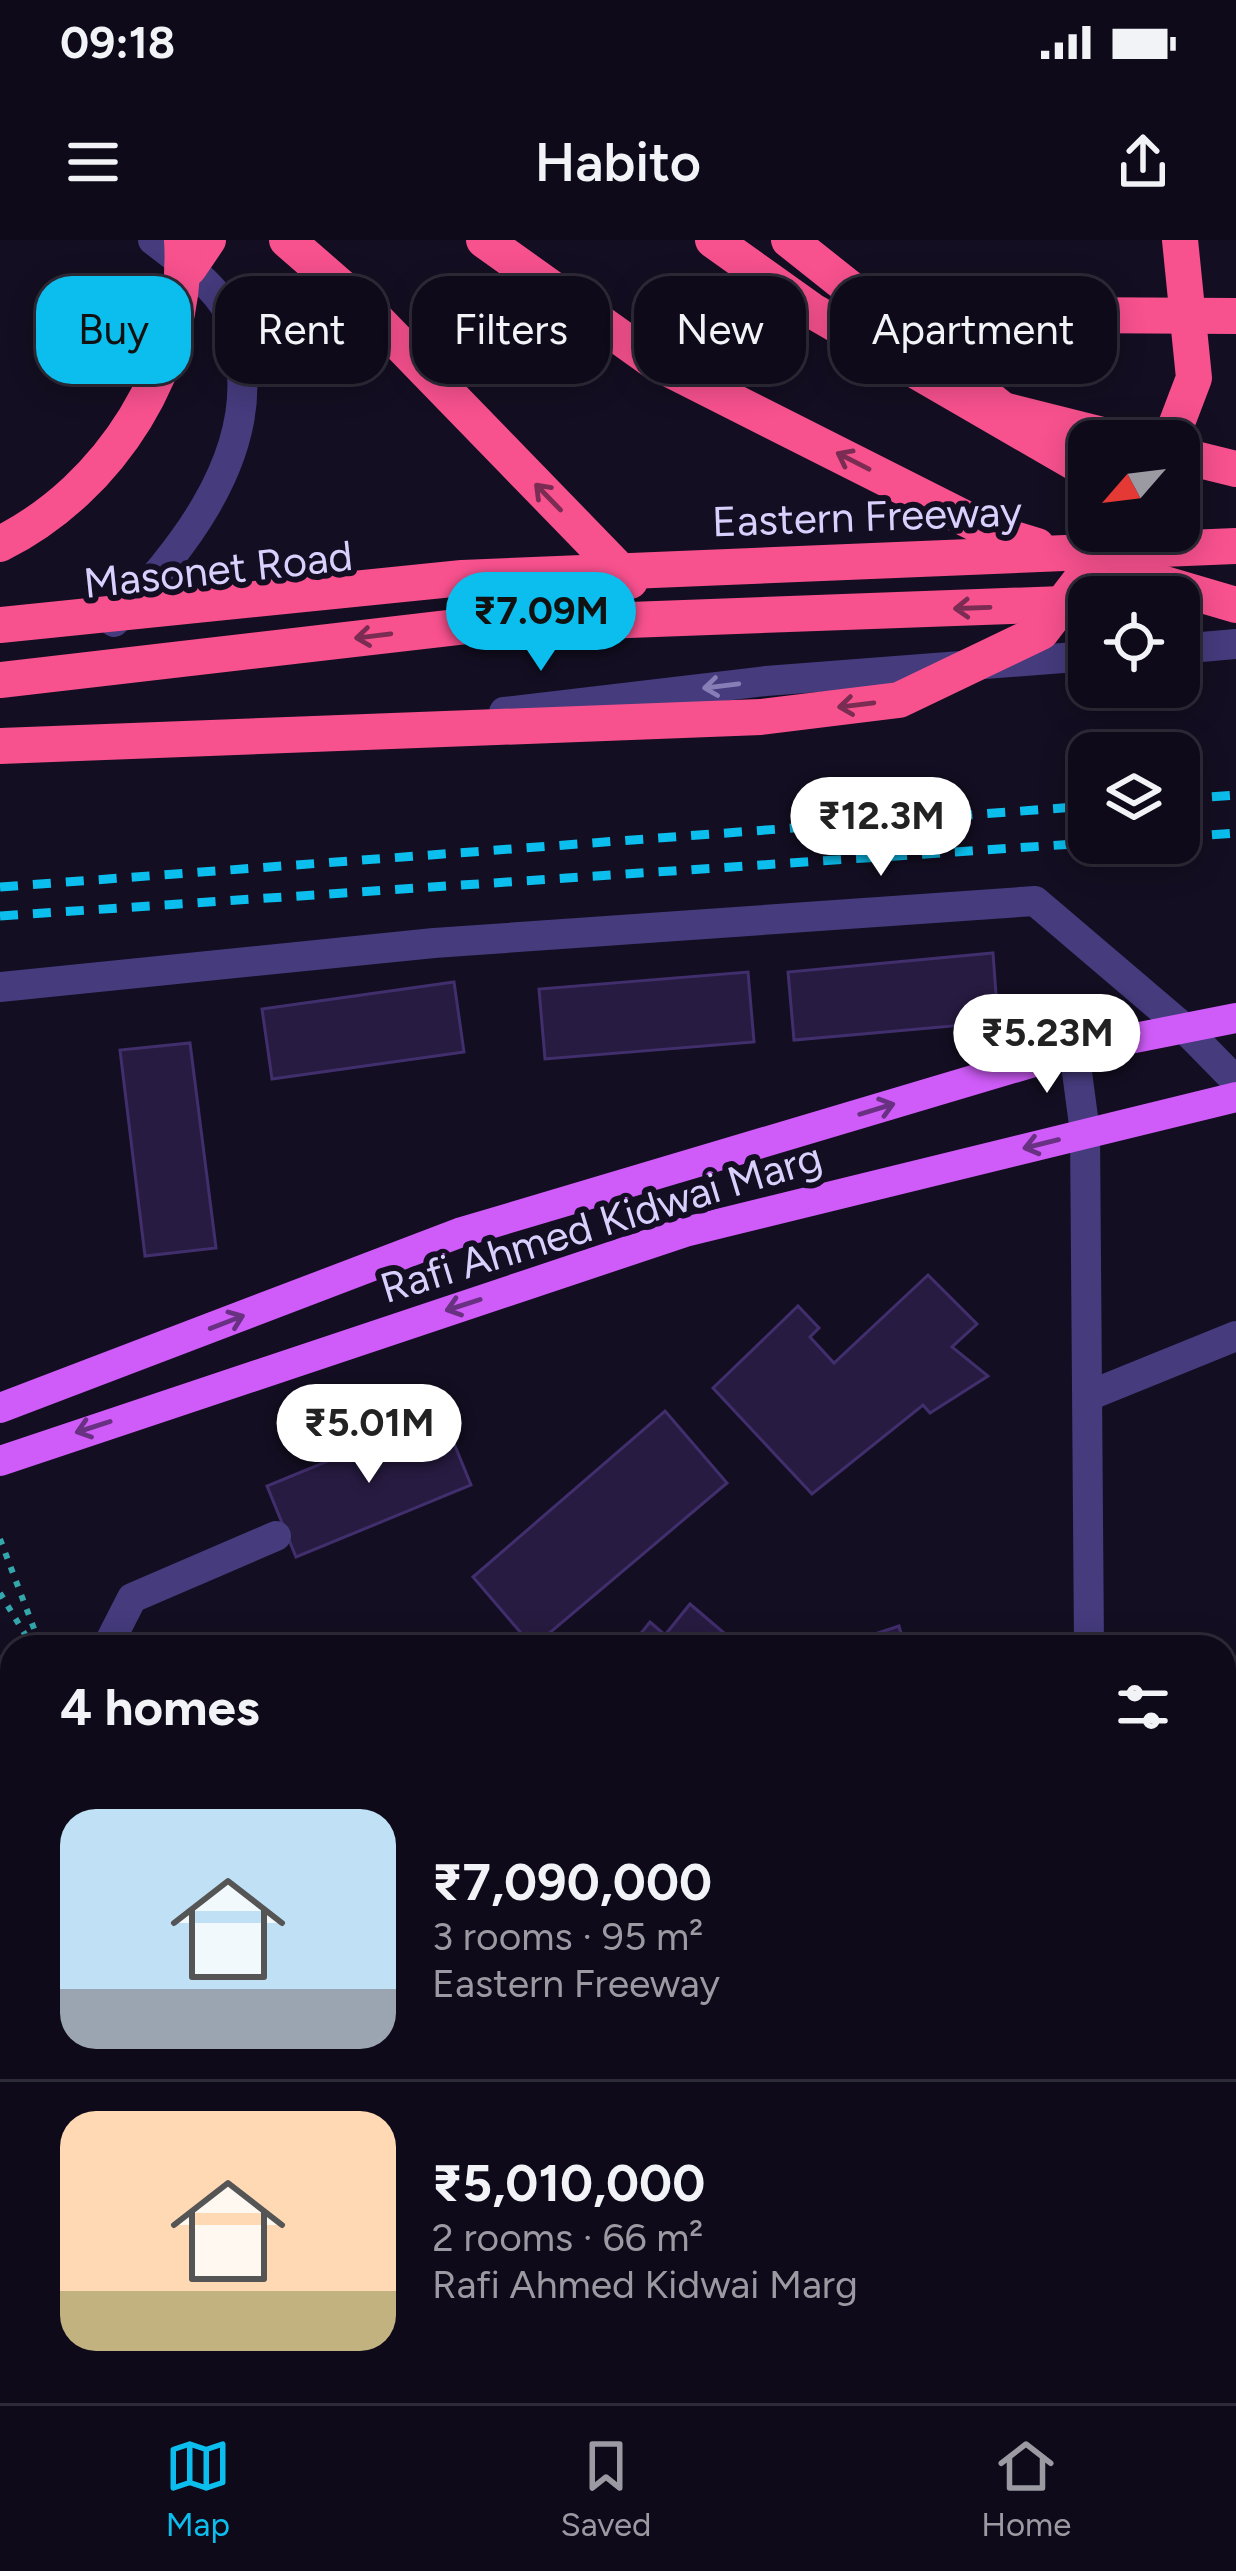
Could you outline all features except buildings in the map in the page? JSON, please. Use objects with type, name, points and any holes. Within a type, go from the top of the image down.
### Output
[{"type":"highway","points":[[287,240],[364,307],[630,581]]},
{"type":"highway","points":[[484,240],[655,362],[994,532],[1236,602]]},
{"type":"highway","points":[[713,240],[811,310],[1068,458]]},
{"type":"highway","points":[[789,240],[1003,410],[1068,426]]},
{"type":"highway","points":[[1178,420],[1194,378],[1180,240]]},
{"type":"highway","points":[[0,544],[51,511],[94,472],[150,394],[162,368],[193,249]]},
{"type":"highway","points":[[811,310],[918,316],[1236,316]]},
{"type":"highway","points":[[1200,460],[1236,469]]},
{"type":"highway","points":[[1200,541],[1228,554]]},
{"type":"highway","points":[[0,746],[761,717],[899,700],[1041,632],[1102,552]]},
{"type":"highway","name":"Eastern Freeway","points":[[0,629],[462,578],[1228,554]]},
{"type":"highway","points":[[1200,601],[1236,602]]},
{"type":"highway","points":[[0,680],[466,626],[1068,604]]},
{"type":"main road","points":[[0,1408],[459,1233],[1074,1050],[1236,1018]]},
{"type":"main road","name":"Rafi Ahmed Kidwai Marg","points":[[0,1461],[685,1232],[1236,1096]]},
{"type":"street","points":[[114,622],[162,570],[197,521],[228,456],[240,414],[243,377],[233,324],[223,303],[193,249],[153,240]]},
{"type":"street","name":"Masonet Road","points":[[0,629],[418,592],[1228,554]]},
{"type":"street","points":[[1200,647],[1236,644]]},
{"type":"street","points":[[0,755],[136,741],[270,740],[766,681],[1068,658]]},
{"type":"street","points":[[0,987],[434,944],[1035,901],[1184,1028],[1236,1082]]},
{"type":"street","points":[[1074,1050],[1085,1132],[1089,1635]]},
{"type":"street","points":[[1088,1396],[1236,1336]]},
{"type":"street","points":[[113,1635],[132,1598],[276,1536]]},
{"type":"path","points":[[0,1539],[33,1635]]},
{"type":"path","points":[[0,1593],[29,1635]]},
{"type":"railway","points":[[1200,798],[1236,795]]},
{"type":"railway","points":[[0,887],[1068,808]]},
{"type":"railway","points":[[1200,836],[1236,833]]},
{"type":"railway","points":[[0,916],[1068,844]]}]
